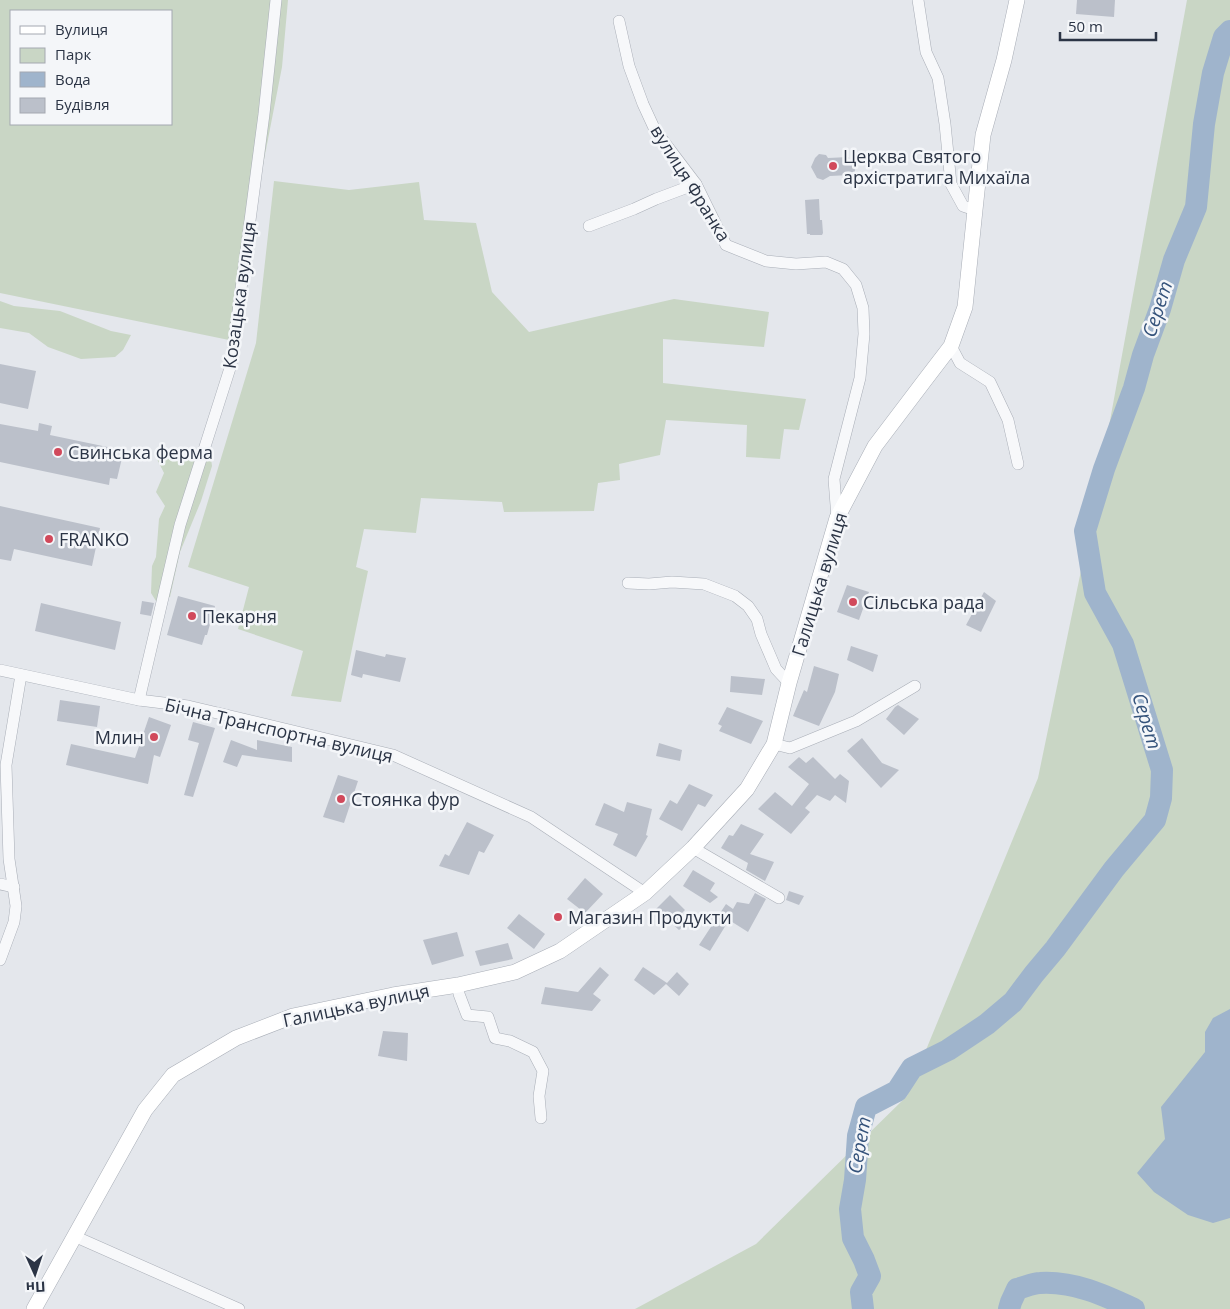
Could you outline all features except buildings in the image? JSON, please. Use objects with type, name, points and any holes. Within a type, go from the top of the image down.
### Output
[{"type":"main road","name":"Галицька вулиця","points":[[34,1309],[145,1110],[173,1075],[236,1038],[293,1016],[393,995],[458,985],[515,972],[560,951],[645,893],[694,848],[747,789],[774,744],[789,683],[837,518],[875,446],[951,346],[965,307],[983,135],[1004,60],[1017,0]]},
{"type":"street","name":"Козацька вулиця","points":[[139,700],[180,525],[231,365],[263,124],[276,0]]},
{"type":"street","points":[[918,0],[926,52],[938,78],[951,184],[963,206],[974,210]]},
{"type":"street","name":"вулиця Франка","points":[[619,21],[629,66],[651,122],[696,184],[726,245],[766,261],[796,264],[826,262],[843,269],[856,285],[863,308],[862,360],[860,378],[834,479],[837,518]]},
{"type":"street","points":[[589,226],[634,209],[656,198],[696,184]]},
{"type":"street","points":[[951,346],[960,363],[990,382],[1008,420],[1018,464]]},
{"type":"street","points":[[628,583],[704,584],[734,596],[748,606],[757,619],[761,634],[776,669],[789,683]]},
{"type":"street","name":"Бічна Транспортна вулиця","points":[[0,670],[139,700],[188,706],[393,755],[531,817],[645,893]]},
{"type":"street","points":[[0,960],[14,922],[16,906],[9,859],[6,765],[21,675]]},
{"type":"street","points":[[774,744],[790,748],[856,722],[915,686]]},
{"type":"street","points":[[694,848],[779,898]]},
{"type":"street","points":[[0,884],[14,886]]},
{"type":"street","points":[[458,985],[467,1015],[488,1016],[495,1038],[510,1041],[533,1052],[542,1071],[539,1096],[541,1118]]},
{"type":"street","points":[[74,1236],[239,1309]]},
{"type":"green space","points":[[0,0],[288,0],[282,67],[229,340],[0,293]]},
{"type":"green space","points":[[1187,0],[1230,0],[1230,1309],[635,1309],[756,1244],[907,1096],[1038,778],[1094,508]]},
{"type":"green space","points":[[274,181],[349,190],[419,182],[424,220],[476,223],[492,292],[529,332],[674,299],[769,312],[764,347],[663,339],[663,383],[806,399],[799,430],[784,429],[780,459],[746,457],[747,425],[666,420],[660,455],[619,464],[620,480],[598,483],[594,511],[504,512],[502,502],[421,498],[416,533],[364,529],[356,567],[368,571],[341,702],[291,696],[303,651],[238,629],[249,587],[188,567],[256,343]]},
{"type":"green space","points":[[0,301],[14,306],[60,311],[111,331],[131,335],[123,350],[115,357],[81,359],[48,347],[29,333],[0,328]]},
{"type":"green space","points":[[200,450],[210,452],[212,466],[201,501],[180,552],[170,597],[156,601],[151,593],[152,566],[156,557],[159,519],[165,506],[156,492],[164,473],[157,459],[158,455],[173,454],[186,458]]},
{"type":"water","points":[[1230,1009],[1230,1218],[1213,1223],[1188,1215],[1154,1192],[1137,1173],[1165,1139],[1161,1107],[1205,1052],[1205,1032],[1213,1018]]},
{"type":"waterway","name":"Серет","points":[[863,1309],[861,1292],[870,1276],[853,1238],[850,1209],[855,1180],[858,1136],[866,1107],[897,1091],[912,1068],[948,1050],[987,1024],[1013,1002],[1114,869],[1155,820],[1161,798],[1162,770],[1123,644],[1095,593],[1085,531],[1104,469],[1134,388],[1143,355],[1160,309],[1174,260],[1196,207],[1204,124],[1213,73],[1224,37],[1230,31]]},
{"type":"waterway","name":"Серет","points":[[1009,1309],[1017,1289],[1037,1283],[1065,1284],[1077,1287],[1134,1309]]},
{"type":"place","name":"Церква Святого архістратига Михаїла","points":[[833,166]]},
{"type":"place","name":"Свинська ферма","points":[[58,452]]},
{"type":"place","name":"FRANKO","points":[[49,539]]},
{"type":"place","name":"Сільська рада","points":[[853,602]]},
{"type":"place","name":"Пекарня","points":[[192,616]]},
{"type":"place","name":"Млин","points":[[154,737]]},
{"type":"place","name":"Стоянка фур","points":[[341,799]]},
{"type":"place","name":"Магазин Продукти","points":[[558,917]]}]
